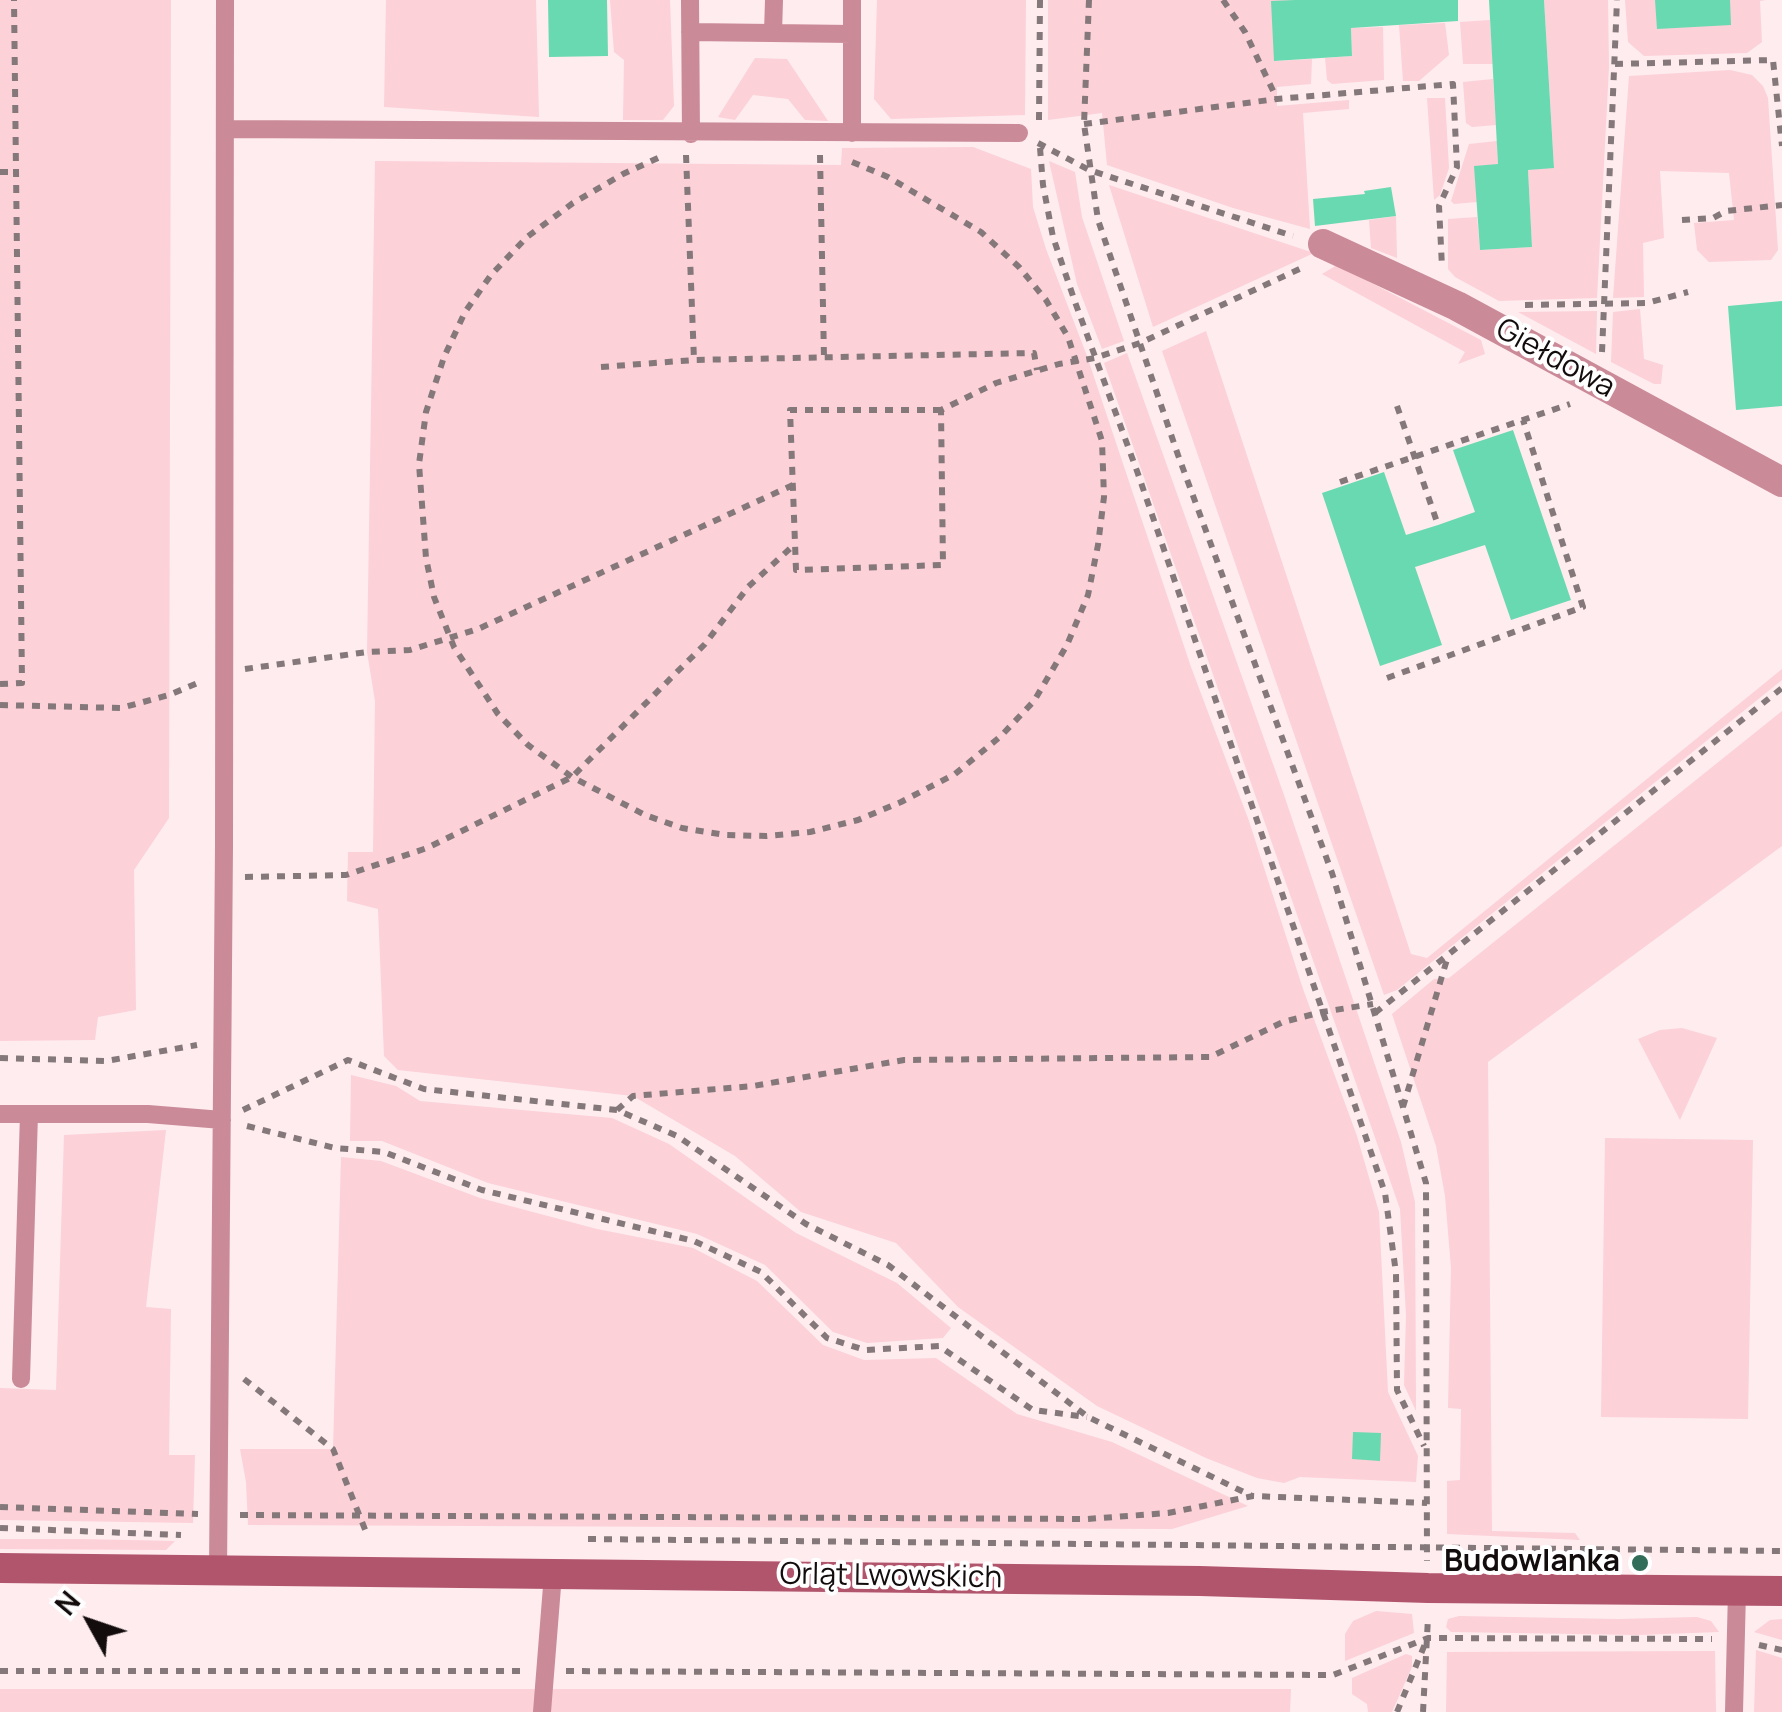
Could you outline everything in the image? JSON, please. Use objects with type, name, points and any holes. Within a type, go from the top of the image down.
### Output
[{"type":"main road","name":"Orląt Lwowskich","points":[[0,1568],[1782,1591]]},
{"type":"street","name":"Giełdowa","points":[[1331,248],[1457,306],[1782,482]]},
{"type":"lane","points":[[218,1571],[225,0]]},
{"type":"lane","points":[[690,0],[691,134]]},
{"type":"lane","points":[[774,0],[774,34]]},
{"type":"lane","points":[[852,0],[852,133]]},
{"type":"lane","points":[[690,32],[852,34]]},
{"type":"lane","points":[[225,129],[1019,133]]},
{"type":"lane","points":[[0,1114],[148,1114],[222,1120]]},
{"type":"lane","points":[[21,1379],[29,1114]]},
{"type":"lane","points":[[542,1712],[553,1574]]},
{"type":"lane","points":[[1734,1712],[1736,1590]]},
{"type":"path","points":[[0,684],[22,684],[14,0]]},
{"type":"path","points":[[1040,0],[1038,115],[1042,185],[1054,237],[1385,1193],[1396,1274],[1397,1390],[1427,1452]]},
{"type":"path","points":[[1089,0],[1084,124],[1098,220],[1332,873],[1426,1183],[1427,1547]]},
{"type":"path","points":[[1223,0],[1246,32],[1276,99]]},
{"type":"path","points":[[1340,482],[1523,420],[1604,386],[1618,0]]},
{"type":"path","points":[[1615,64],[1774,60],[1782,146]]},
{"type":"path","points":[[1084,124],[1276,99],[1453,84],[1457,167],[1439,206],[1442,274]]},
{"type":"path","points":[[1019,133],[1089,170],[1331,248]]},
{"type":"path","points":[[686,153],[694,360]]},
{"type":"path","points":[[668,154],[590,193],[527,237],[473,299],[444,357],[426,412],[419,464],[420,508],[434,597],[450,638],[474,682],[528,745],[572,777],[630,808],[682,828],[766,836],[810,832],[858,820],[901,802],[956,774],[1001,736],[1034,701],[1067,646],[1088,594],[1104,496],[1102,441],[1068,338],[1046,300],[1019,267],[981,232],[888,177],[832,154]]},
{"type":"path","points":[[820,154],[824,358]]},
{"type":"path","points":[[0,172],[16,172]]},
{"type":"path","points":[[1682,220],[1782,205]]},
{"type":"path","points":[[941,410],[943,565],[796,570],[790,410],[941,410],[996,383],[1140,343],[1331,248]]},
{"type":"path","points":[[1510,306],[1646,303],[1688,292]]},
{"type":"path","points":[[601,367],[694,360],[1034,353],[1037,370]]},
{"type":"path","points":[[1397,406],[1438,524]]},
{"type":"path","points":[[1387,678],[1583,607],[1523,420]]},
{"type":"path","points":[[0,705],[120,708],[169,695],[224,672],[367,652],[410,650],[478,630],[793,485]]},
{"type":"path","points":[[224,878],[346,876],[427,848],[572,777],[705,644],[748,587],[795,544]]},
{"type":"path","points":[[617,1110],[634,1096],[753,1086],[904,1060],[1210,1057],[1283,1022],[1322,1012],[1374,1009],[1448,955],[1782,688]]},
{"type":"path","points":[[1403,1109],[1448,955]]},
{"type":"path","points":[[0,1058],[106,1060],[222,1041]]},
{"type":"path","points":[[222,1120],[348,1060],[424,1089],[617,1110],[677,1136],[806,1224],[888,1265],[1088,1417],[1254,1496]]},
{"type":"path","points":[[222,1120],[335,1148],[384,1152],[482,1190],[694,1240],[761,1272],[826,1338],[865,1350],[939,1346],[1032,1410],[1088,1417]]},
{"type":"path","points":[[220,1359],[333,1450],[368,1537],[349,1536]]},
{"type":"path","points":[[0,1507],[218,1515],[1087,1520],[1168,1513],[1254,1496],[1427,1503]]},
{"type":"path","points":[[0,1528],[219,1536]]},
{"type":"path","points":[[588,1539],[1782,1551]]},
{"type":"path","points":[[1397,1712],[1428,1638]]},
{"type":"path","points":[[1424,1712],[1428,1638]]},
{"type":"path","points":[[0,1671],[1332,1675],[1428,1638],[1736,1639],[1782,1650]]},
{"type":"shaded area","points":[[0,0],[171,0],[169,818],[134,870],[136,1010],[98,1017],[95,1040],[0,1041]]},
{"type":"shaded area","points":[[386,0],[536,0],[539,117],[384,107]]},
{"type":"shaded area","points":[[610,0],[670,0],[674,106],[663,120],[623,120],[624,60],[614,52]]},
{"type":"shaded area","points":[[877,0],[1026,0],[1025,115],[891,119],[874,99]]},
{"type":"shaded area","points":[[1048,0],[1295,0],[1275,61],[1312,59],[1311,84],[1277,87],[1277,106],[1349,100],[1349,109],[1303,113],[1310,229],[1233,208],[1107,165],[1102,113],[1048,120]]},
{"type":"shaded area","points":[[1544,0],[1608,0],[1609,67],[1597,298],[1499,301],[1455,277],[1448,269],[1448,219],[1477,217],[1480,250],[1532,247],[1528,170],[1554,167]]},
{"type":"shaded area","points":[[1625,0],[1766,0],[1760,1],[1762,42],[1747,53],[1644,56],[1628,42]]},
{"type":"shaded area","points":[[1490,20],[1493,64],[1463,64],[1460,22]]},
{"type":"shaded area","points":[[1445,23],[1449,55],[1419,81],[1403,81],[1399,25]]},
{"type":"shaded area","points":[[1383,27],[1384,80],[1332,84],[1327,80],[1325,58],[1352,56],[1351,28]]},
{"type":"shaded area","points":[[755,58],[787,59],[828,121],[805,120],[788,99],[753,95],[735,120],[718,117]]},
{"type":"shaded area","points":[[1730,70],[1752,75],[1768,98],[1778,250],[1771,260],[1709,262],[1697,250],[1694,223],[1734,220],[1729,173],[1660,171],[1664,238],[1643,243],[1644,297],[1613,298],[1629,76]]},
{"type":"shaded area","points":[[1493,79],[1496,125],[1472,127],[1466,123],[1463,82]]},
{"type":"shaded area","points":[[1427,98],[1445,98],[1449,168],[1440,195],[1434,200]]},
{"type":"shaded area","points":[[1497,141],[1498,164],[1477,202],[1454,204],[1451,201],[1469,144]]},
{"type":"shaded area","points":[[973,147],[1031,169],[1033,207],[1046,249],[1087,356],[1191,667],[1249,821],[1303,989],[1357,1136],[1379,1212],[1388,1392],[1418,1456],[1416,1482],[1300,1477],[1284,1483],[1257,1478],[1097,1406],[958,1307],[896,1243],[801,1212],[735,1156],[633,1096],[398,1070],[384,1056],[378,909],[347,901],[348,852],[373,852],[375,701],[367,652],[375,161],[841,165],[842,148]]},
{"type":"shaded area","points":[[1049,161],[1075,172],[1082,217],[1124,341],[1102,349],[1077,284]]},
{"type":"shaded area","points":[[1109,185],[1314,253],[1153,327]]},
{"type":"shaded area","points":[[1396,216],[1397,258],[1371,248],[1369,220]]},
{"type":"shaded area","points":[[1337,265],[1481,340],[1485,354],[1458,364],[1465,352],[1322,274]]},
{"type":"shaded area","points":[[1640,309],[1644,359],[1663,365],[1661,384],[1611,362],[1613,312]]},
{"type":"shaded area","points":[[1597,311],[1596,354],[1518,312]]},
{"type":"shaded area","points":[[1206,331],[1411,954],[1427,958],[1782,669],[1782,680],[1397,990],[1384,995],[1162,351]]},
{"type":"shaded area","points":[[1127,353],[1284,795],[1401,1142],[1415,1202],[1416,1411],[1404,1385],[1406,1315],[1400,1209],[1104,363]]},
{"type":"shaded area","points":[[1782,711],[1782,846],[1488,1062],[1492,1531],[1575,1533],[1580,1540],[1447,1534],[1447,1481],[1460,1480],[1461,1409],[1448,1408],[1451,1268],[1445,1196],[1436,1146],[1392,1014],[1434,979],[1449,978]]},
{"type":"shaded area","points":[[1682,1028],[1717,1038],[1680,1120],[1638,1039],[1660,1030]]},
{"type":"shaded area","points":[[351,1075],[396,1086],[420,1101],[612,1118],[669,1144],[796,1233],[897,1283],[951,1328],[943,1338],[867,1343],[833,1332],[765,1265],[697,1234],[488,1183],[382,1141],[350,1141]]},
{"type":"shaded area","points":[[166,1130],[146,1307],[171,1309],[169,1455],[195,1455],[193,1523],[0,1520],[0,1388],[56,1390],[64,1135]]},
{"type":"shaded area","points":[[1605,1138],[1753,1140],[1748,1419],[1601,1417]]},
{"type":"shaded area","points":[[341,1157],[381,1161],[480,1198],[597,1229],[693,1248],[757,1281],[823,1345],[864,1360],[936,1358],[1017,1414],[1112,1442],[1248,1506],[1172,1529],[248,1525],[240,1449],[333,1449]]},
{"type":"shaded area","points":[[0,1539],[175,1541],[166,1550],[0,1549]]},
{"type":"shaded area","points":[[1376,1611],[1412,1614],[1414,1633],[1345,1661],[1345,1634],[1353,1621]]},
{"type":"shaded area","points":[[1697,1617],[1711,1621],[1719,1632],[1451,1632],[1446,1627],[1448,1619]]},
{"type":"shaded area","points":[[1782,1619],[1782,1640],[1754,1632],[1770,1620]]},
{"type":"shaded area","points":[[1756,1650],[1782,1658],[1782,1712],[1754,1712]]},
{"type":"shaded area","points":[[1715,1651],[1716,1712],[1446,1712],[1447,1652]]},
{"type":"shaded area","points":[[1406,1654],[1412,1656],[1412,1667],[1392,1712],[1368,1712],[1367,1704],[1352,1694],[1352,1678]]},
{"type":"shaded area","points":[[0,1689],[1291,1689],[1290,1712],[0,1712]]},
{"type":"building","points":[[548,0],[607,0],[608,56],[549,57]]},
{"type":"building","points":[[1458,0],[1458,21],[1351,28],[1352,56],[1274,61],[1271,1]]},
{"type":"building","points":[[1489,0],[1544,0],[1554,168],[1528,170],[1532,247],[1480,250],[1474,166],[1498,164]]},
{"type":"building","points":[[1655,0],[1730,0],[1731,25],[1657,29]]},
{"type":"building","points":[[1391,187],[1396,216],[1315,226],[1313,199]]},
{"type":"building","points":[[1782,301],[1782,406],[1736,410],[1728,306]]},
{"type":"building","points":[[1513,430],[1571,600],[1511,620],[1485,545],[1415,567],[1442,645],[1380,666],[1322,493],[1384,472],[1406,535],[1438,525],[1475,512],[1453,450]]},
{"type":"building","points":[[1353,1432],[1381,1433],[1380,1461],[1352,1459]]},
{"type":"place","name":"Budowlanka","points":[[1640,1563]]}]
